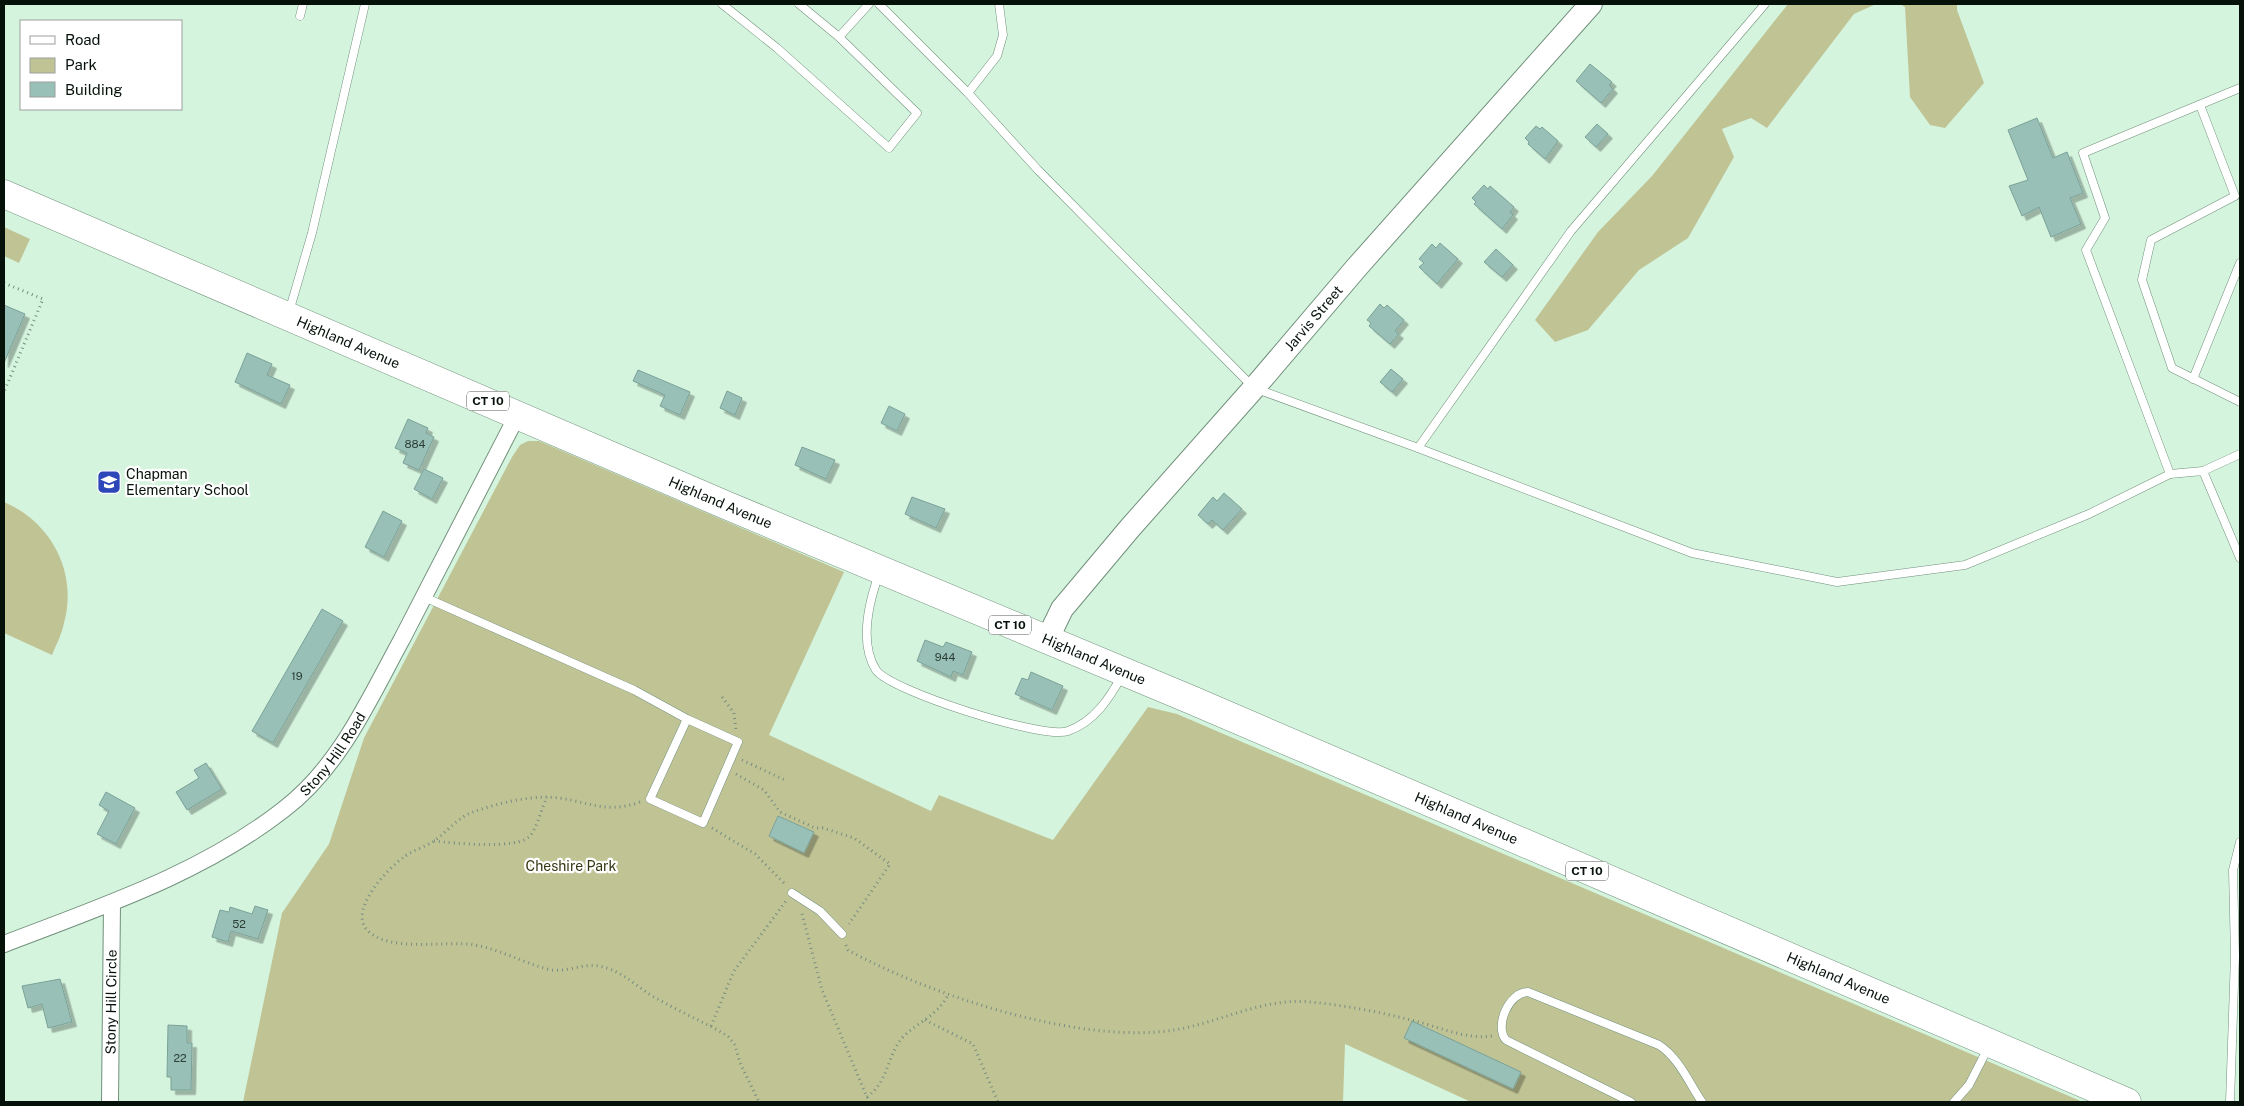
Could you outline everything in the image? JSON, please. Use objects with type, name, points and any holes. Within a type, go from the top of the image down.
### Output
[{"type":"highway","name":"Highland Avenue","points":[[4,194],[2127,1102]]},
{"type":"street","name":"Jarvis Street","points":[[1047,640],[1062,609],[1254,388],[1356,267],[1591,4]]},
{"type":"street","name":"Stony Hill Road","points":[[4,944],[112,903],[194,866],[233,846],[285,810],[306,790],[323,772],[354,726],[424,597],[518,414]]},
{"type":"street","name":"Stony Hill Circle","points":[[110,1102],[112,903]]},
{"type":"lane","points":[[300,16],[303,4]]},
{"type":"lane","points":[[287,316],[312,232],[365,4]]},
{"type":"lane","points":[[722,4],[778,48],[890,148],[917,113],[839,37],[798,4]]},
{"type":"lane","points":[[839,37],[869,4]]},
{"type":"lane","points":[[879,4],[968,93],[1038,170],[1254,388],[1418,448],[1692,553],[1837,582],[1965,565],[2090,514],[2170,474],[2203,471],[2240,454]]},
{"type":"lane","points":[[968,93],[997,56],[1003,35],[999,4]]},
{"type":"lane","points":[[1418,448],[1571,231],[1765,4]]},
{"type":"lane","points":[[2170,474],[2086,250],[2105,218],[2084,153],[2240,88]]},
{"type":"lane","points":[[2200,105],[2238,198],[2151,240],[2142,280],[2172,368],[2238,401],[2240,392]]},
{"type":"lane","points":[[2193,378],[2240,263]]},
{"type":"lane","points":[[2203,471],[2240,558]]},
{"type":"lane","points":[[880,570],[869,614],[867,643],[870,659],[877,672],[892,682],[948,705],[1030,729],[1067,732],[1090,719],[1114,690],[1124,672]]},
{"type":"lane","points":[[424,597],[634,690],[687,719],[738,742],[703,823],[650,799],[687,719]]},
{"type":"lane","points":[[2230,1102],[2235,956],[2233,870],[2240,842]]},
{"type":"lane","points":[[792,893],[808,902],[842,934]]},
{"type":"lane","points":[[1631,1102],[1506,1040],[1502,1035],[1505,1016],[1514,996],[1521,992],[1528,992],[1667,1051],[1702,1102]]},
{"type":"lane","points":[[1954,1102],[1969,1085],[1990,1044]]},
{"type":"path","points":[[4,283],[43,299],[4,392]]},
{"type":"path","points":[[722,697],[737,723],[733,740]]},
{"type":"path","points":[[732,756],[787,782]]},
{"type":"path","points":[[726,769],[764,790],[780,812],[815,828],[824,828],[854,838],[890,864],[842,934],[848,950],[881,968],[948,995],[1033,1019],[1110,1032],[1140,1034],[1175,1030],[1244,1011],[1290,1002],[1309,1002],[1411,1020],[1480,1038],[1502,1035]]},
{"type":"path","points":[[433,841],[495,845],[526,840],[531,835],[547,797]]},
{"type":"path","points":[[650,799],[618,809],[547,797],[473,812],[464,816],[433,841],[405,856],[378,882],[368,897],[363,911],[363,922],[368,931],[406,945],[458,942],[501,951],[548,970],[564,970],[582,966],[611,969],[624,974],[653,996],[728,1036],[735,1045],[749,1085],[759,1102]]},
{"type":"path","points":[[703,823],[755,854],[792,893],[806,924],[822,990],[869,1102]]},
{"type":"path","points":[[711,1026],[734,971],[792,893]]},
{"type":"path","points":[[868,1097],[882,1083],[902,1038],[938,1010],[948,995]]},
{"type":"path","points":[[926,1020],[972,1044],[978,1052],[986,1078],[998,1102]]},
{"type":"green space","points":[[1788,4],[1876,4],[1854,14],[1767,128],[1751,118],[1722,129],[1734,157],[1688,238],[1639,270],[1588,330],[1555,342],[1535,320],[1598,232],[1652,176]]},
{"type":"green space","points":[[1900,4],[1957,4],[1957,10],[1984,83],[1945,128],[1930,125],[1910,97],[1905,7]]},
{"type":"green space","points":[[4,227],[30,239],[19,263],[4,256]]},
{"type":"green space","name":"Cheshire Park","points":[[528,441],[539,441],[844,572],[769,735],[931,811],[939,795],[1053,840],[1148,707],[1177,714],[2083,1102],[1471,1102],[1345,1044],[1343,1102],[243,1102],[282,913],[329,844],[364,738],[512,457],[520,445]]},
{"type":"green space","points":[[4,502],[21,511],[35,522],[57,551],[64,568],[67,585],[67,604],[62,631],[52,655],[4,633]]},
{"type":"building","points":[[1590,64],[1612,82],[1609,85],[1613,89],[1601,103],[1576,81]]},
{"type":"building","points":[[2037,118],[2053,158],[2067,152],[2083,193],[2070,198],[2081,224],[2051,237],[2039,207],[2022,216],[2009,186],[2028,180],[2008,130]]},
{"type":"building","points":[[1597,124],[1608,134],[1596,147],[1585,137]]},
{"type":"building","points":[[1536,126],[1540,129],[1542,127],[1558,141],[1545,159],[1528,144],[1529,142],[1525,138]]},
{"type":"building","points":[[1484,185],[1488,189],[1490,186],[1514,207],[1510,212],[1513,215],[1502,229],[1474,204],[1476,202],[1472,198]]},
{"type":"building","points":[[1440,243],[1458,259],[1437,284],[1419,267],[1424,263],[1419,259],[1432,244],[1436,248]]},
{"type":"building","points":[[1496,249],[1513,265],[1502,277],[1484,262]]},
{"type":"building","points":[[1380,304],[1384,308],[1387,305],[1404,320],[1395,331],[1399,334],[1390,344],[1369,326],[1371,323],[1367,320]]},
{"type":"building","points":[[4,305],[25,314],[4,363]]},
{"type":"building","points":[[247,353],[272,364],[267,375],[290,385],[281,404],[235,382]]},
{"type":"building","points":[[1391,369],[1403,379],[1392,392],[1380,382]]},
{"type":"building","points":[[638,370],[690,392],[680,415],[660,406],[665,395],[633,381]]},
{"type":"building","points":[[727,391],[742,398],[735,415],[720,408]]},
{"type":"building","points":[[889,406],[905,414],[897,431],[881,423]]},
{"type":"building","points":[[408,419],[428,428],[426,433],[434,437],[419,470],[403,463],[407,453],[395,448]]},
{"type":"building","points":[[802,447],[835,460],[826,479],[795,465]]},
{"type":"building","points":[[424,469],[443,478],[432,499],[414,489]]},
{"type":"building","points":[[1224,493],[1242,509],[1223,530],[1212,520],[1208,524],[1198,515],[1213,497],[1217,501]]},
{"type":"building","points":[[912,497],[945,509],[936,528],[905,514]]},
{"type":"building","points":[[383,511],[402,521],[384,557],[365,547]]},
{"type":"building","points":[[322,609],[343,621],[273,743],[252,731]]},
{"type":"building","points":[[925,640],[943,647],[946,642],[972,652],[963,675],[953,671],[951,677],[917,661]]},
{"type":"building","points":[[1031,672],[1063,686],[1052,710],[1015,694],[1022,678],[1028,680]]},
{"type":"building","points":[[206,763],[222,789],[187,810],[176,792],[199,778],[194,770]]},
{"type":"building","points":[[106,792],[135,808],[116,844],[97,834],[109,811],[99,805]]},
{"type":"building","points":[[778,816],[814,832],[804,853],[769,836]]},
{"type":"building","points":[[255,906],[268,910],[258,939],[231,931],[228,942],[212,937],[220,910],[229,912],[230,907],[252,914]]},
{"type":"building","points":[[60,979],[72,1022],[48,1028],[42,1004],[28,1008],[22,986]]},
{"type":"building","points":[[1412,1021],[1521,1072],[1513,1089],[1404,1038]]},
{"type":"building","points":[[168,1025],[187,1026],[187,1043],[192,1043],[191,1090],[171,1090],[171,1077],[167,1077]]},
{"type":"place","name":"Chapman Elementary School","points":[[109,482]]}]
